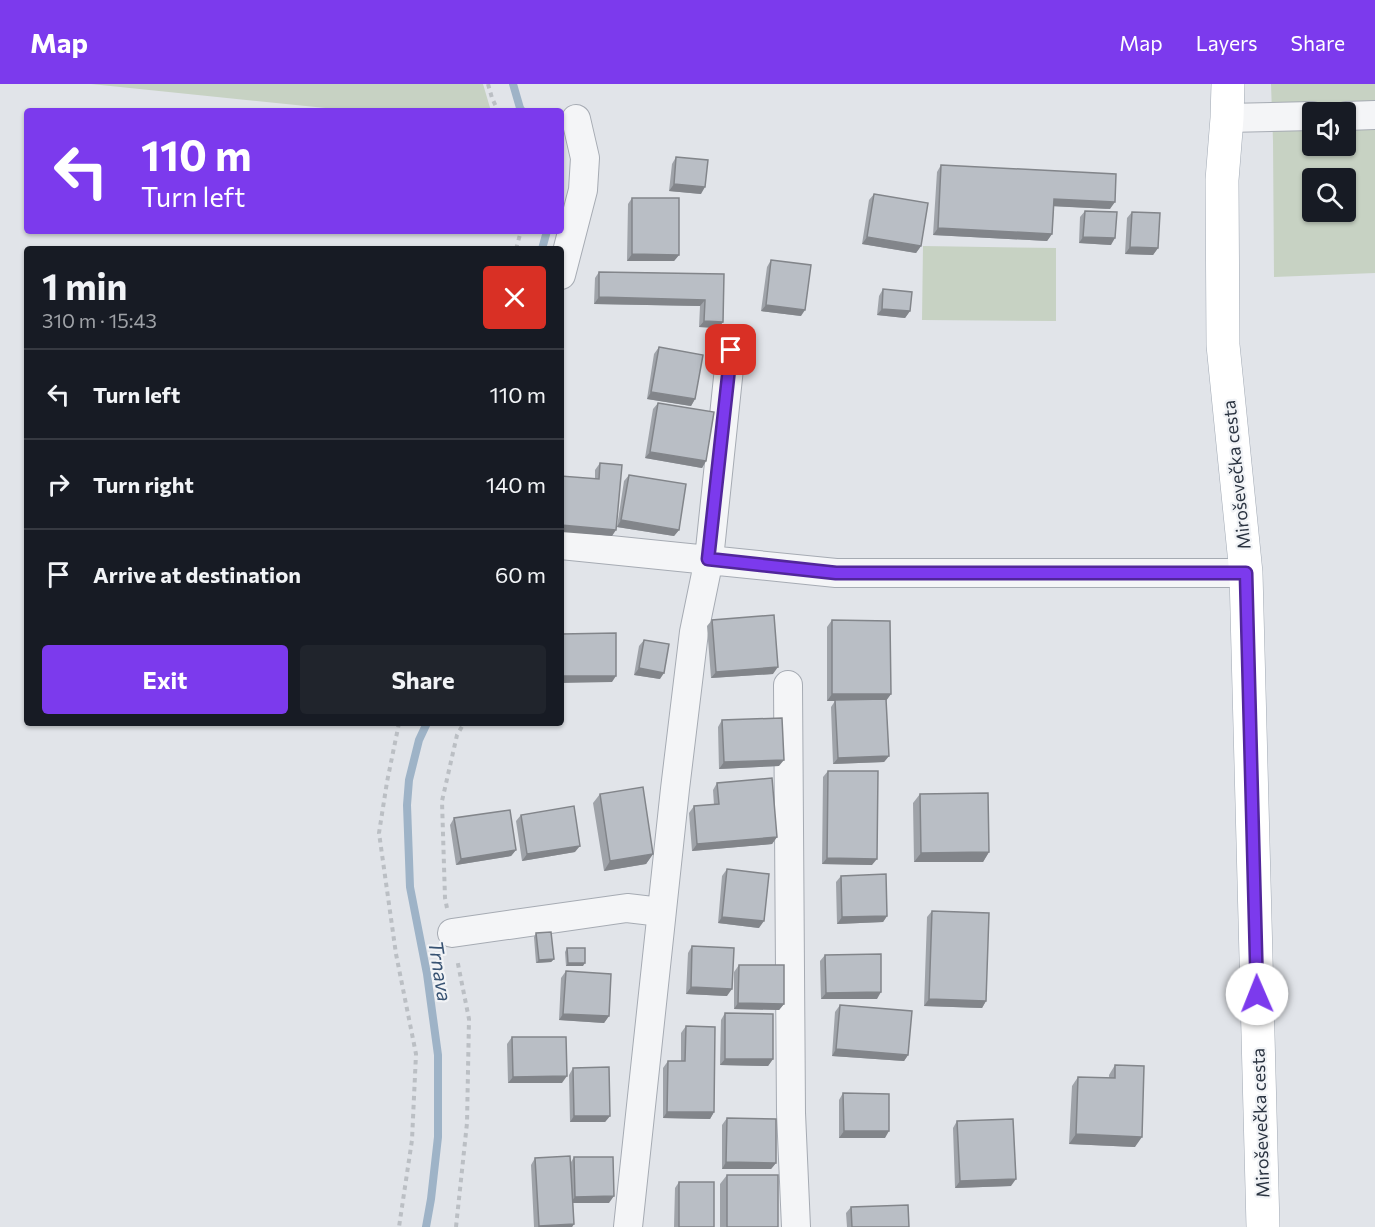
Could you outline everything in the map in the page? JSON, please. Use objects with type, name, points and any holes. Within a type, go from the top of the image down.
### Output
[{"type":"main road","name":"Miroševečka cesta","points":[[1228,84],[1222,180],[1223,345],[1246,573],[1263,1227]]},
{"type":"street","points":[[1356,116],[1375,115]]},
{"type":"street","points":[[1227,118],[1302,116]]},
{"type":"street","points":[[564,263],[583,190],[585,158],[576,119]]},
{"type":"street","points":[[628,1227],[661,912],[694,632],[708,559],[731,350]]},
{"type":"street","points":[[564,545],[836,573],[1246,573]]},
{"type":"street","points":[[788,685],[791,1113],[796,1227]]},
{"type":"street","points":[[452,933],[627,908],[661,912]]},
{"type":"path","points":[[488,84],[497,108]]},
{"type":"path","points":[[398,726],[379,833],[396,954],[416,1054],[412,1140],[399,1227]]},
{"type":"path","points":[[456,1227],[467,1123],[470,1019],[445,898],[442,801],[457,735],[462,726]]},
{"type":"green space","points":[[91,84],[483,84],[490,108],[326,108]]},
{"type":"green space","points":[[1271,84],[1375,84],[1375,273],[1274,277]]},
{"type":"green space","points":[[923,246],[1056,248],[1056,321],[922,320]]},
{"type":"building","points":[[676,157],[708,160],[705,187],[674,184]]},
{"type":"building","points":[[941,165],[1116,174],[1115,202],[1054,199],[1052,234],[938,228]]},
{"type":"building","points":[[874,194],[928,203],[921,246],[867,237]]},
{"type":"building","points":[[632,198],[679,198],[679,255],[632,254]]},
{"type":"building","points":[[1085,211],[1117,212],[1115,238],[1083,237]]},
{"type":"building","points":[[1132,212],[1160,213],[1158,248],[1130,247]]},
{"type":"building","points":[[771,260],[811,265],[805,310],[766,305]]},
{"type":"building","points":[[599,272],[724,274],[723,322],[704,321],[705,300],[599,297]]},
{"type":"building","points":[[883,289],[912,292],[910,311],[882,309]]},
{"type":"building","points":[[659,347],[703,355],[695,399],[651,392]]},
{"type":"building","points":[[658,403],[714,412],[706,461],[650,452]]},
{"type":"building","points":[[600,463],[622,465],[616,530],[564,525],[564,476],[599,479]]},
{"type":"building","points":[[629,475],[686,484],[679,530],[621,520]]},
{"type":"building","points":[[774,615],[778,667],[716,672],[712,620]]},
{"type":"building","points":[[832,620],[890,621],[891,694],[832,694]]},
{"type":"building","points":[[616,633],[616,676],[564,676],[564,634]]},
{"type":"building","points":[[644,640],[669,644],[664,673],[639,668]]},
{"type":"building","points":[[886,699],[889,756],[838,758],[835,700]]},
{"type":"building","points":[[782,718],[784,760],[724,762],[722,720]]},
{"type":"building","points":[[828,771],[878,771],[877,859],[827,858]]},
{"type":"building","points":[[772,778],[777,837],[697,844],[694,806],[719,804],[717,783]]},
{"type":"building","points":[[643,787],[653,854],[610,861],[600,794]]},
{"type":"building","points":[[988,793],[989,852],[921,853],[920,794]]},
{"type":"building","points":[[574,806],[580,846],[527,854],[521,815]]},
{"type":"building","points":[[510,810],[516,850],[461,859],[454,818]]},
{"type":"building","points":[[727,869],[769,874],[764,921],[722,917]]},
{"type":"building","points":[[886,874],[887,916],[842,917],[841,876]]},
{"type":"building","points":[[932,911],[989,913],[986,1001],[929,999]]},
{"type":"building","points":[[551,932],[554,959],[539,960],[536,933]]},
{"type":"building","points":[[692,946],[734,948],[732,989],[691,987]]},
{"type":"building","points":[[567,948],[585,948],[585,963],[568,963]]},
{"type":"building","points":[[881,954],[881,992],[826,993],[825,955]]},
{"type":"building","points":[[739,965],[784,965],[784,1004],[738,1003]]},
{"type":"building","points":[[566,971],[611,974],[609,1016],[563,1014]]},
{"type":"building","points":[[840,1005],[912,1011],[908,1055],[836,1049]]},
{"type":"building","points":[[725,1013],[773,1014],[773,1059],[725,1059]]},
{"type":"building","points":[[686,1026],[715,1027],[714,1112],[667,1112],[668,1061],[685,1061]]},
{"type":"building","points":[[512,1037],[566,1037],[567,1076],[513,1077]]},
{"type":"building","points":[[1115,1065],[1144,1066],[1142,1137],[1076,1134],[1078,1077],[1115,1078]]},
{"type":"building","points":[[609,1067],[610,1116],[574,1116],[573,1068]]},
{"type":"building","points":[[843,1093],[889,1094],[889,1131],[844,1131]]},
{"type":"building","points":[[727,1118],[776,1119],[776,1163],[726,1162]]},
{"type":"building","points":[[1013,1119],[1016,1179],[960,1181],[957,1121]]},
{"type":"building","points":[[570,1156],[574,1224],[539,1226],[535,1158]]},
{"type":"building","points":[[574,1157],[613,1157],[614,1196],[575,1197]]},
{"type":"building","points":[[727,1175],[778,1175],[778,1227],[727,1227]]},
{"type":"building","points":[[679,1182],[714,1182],[714,1227],[679,1227]]},
{"type":"building","points":[[908,1205],[909,1227],[852,1227],[851,1207]]},
{"type":"waterway","name":"Trnava","points":[[513,84],[520,108]]},
{"type":"waterway","name":"Trnava","points":[[543,246],[546,234]]},
{"type":"waterway","name":"Trnava","points":[[426,726],[419,740],[409,780],[407,805],[410,887],[427,974],[438,1055],[438,1137],[426,1227]]},
{"type":"route","points":[[731,350],[708,559],[836,573],[1246,573],[1257,994]]}]
